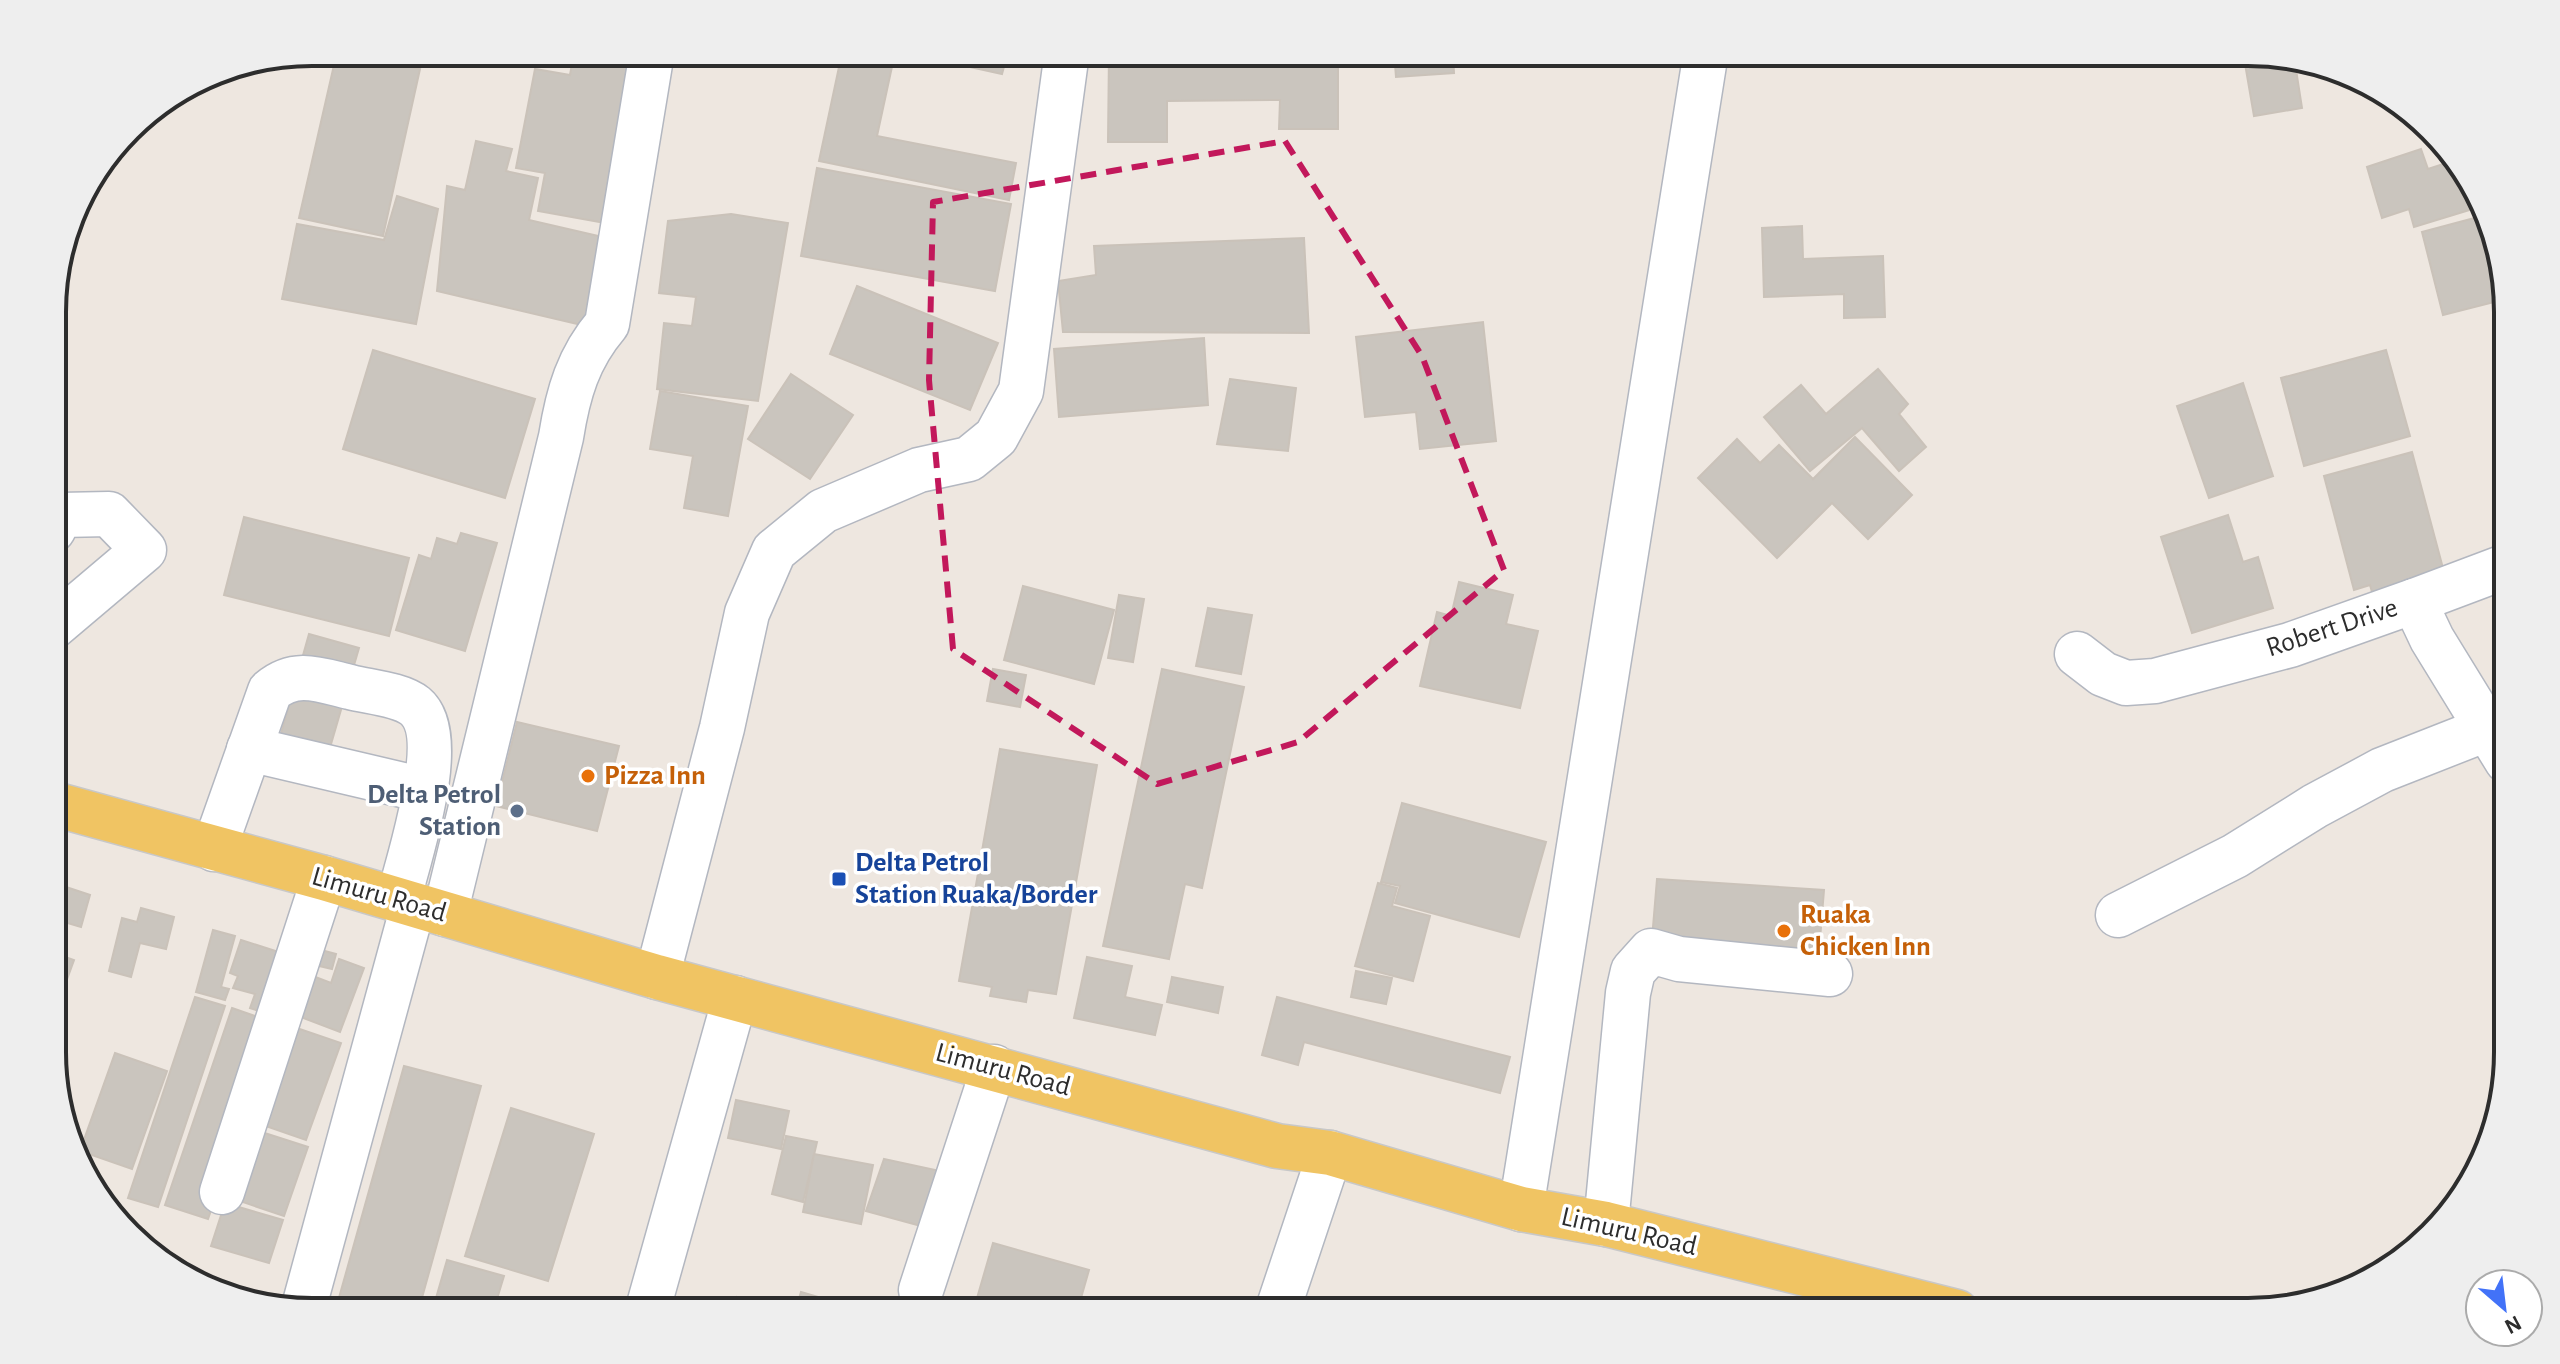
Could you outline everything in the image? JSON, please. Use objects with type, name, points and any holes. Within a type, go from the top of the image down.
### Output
[{"type":"main road","name":"Limuru Road","points":[[66,807],[324,878],[657,977],[1277,1146],[1330,1153],[1521,1209],[1606,1224],[1898,1297]]},
{"type":"street","points":[[1521,1209],[1704,66]]},
{"type":"street","points":[[307,1298],[419,907],[561,437],[567,397],[586,352],[607,324],[650,67]]},
{"type":"street","points":[[657,977],[722,728],[747,613],[774,551],[823,511],[919,470],[969,459],[996,437],[1021,391],[1065,67]]},
{"type":"street","points":[[67,515],[109,514],[144,550],[67,614]]},
{"type":"street","points":[[2414,601],[2494,571]]},
{"type":"street","name":"Robert Drive","points":[[2077,654],[2103,674],[2126,683],[2155,681],[2290,645],[2414,601],[2432,639],[2494,739]]},
{"type":"street","points":[[214,849],[270,691],[285,680],[303,676],[410,702],[418,709],[428,733],[431,761],[424,790],[419,907]]},
{"type":"street","points":[[2118,915],[2235,856],[2382,770],[2494,746]]},
{"type":"street","points":[[249,749],[424,790]]},
{"type":"street","points":[[222,1192],[324,878]]},
{"type":"street","points":[[1606,1224],[1628,993],[1633,971],[1651,951],[1679,959],[1830,974]]},
{"type":"street","points":[[651,1298],[735,998]]},
{"type":"street","points":[[921,1290],[994,1067]]},
{"type":"street","points":[[1282,1298],[1330,1153]]},
{"type":"highlighted area","points":[[1285,141],[1422,356],[1504,570],[1298,742],[1157,784],[953,649],[929,380],[933,202]]},
{"type":"building","points":[[1338,66],[1338,129],[1279,129],[1280,100],[1167,101],[1167,142],[1108,142],[1109,67]]},
{"type":"building","points":[[1395,66],[1454,66],[1454,73],[1396,77]]},
{"type":"building","points":[[2245,66],[2296,71],[2302,108],[2254,116]]},
{"type":"building","points":[[334,67],[420,69],[383,236],[299,218]]},
{"type":"building","points":[[571,67],[640,67],[611,224],[538,211],[545,173],[516,168],[535,69],[570,75]]},
{"type":"building","points":[[839,67],[892,67],[877,136],[1016,163],[1009,200],[819,161]]},
{"type":"building","points":[[969,67],[1004,67],[1002,74]]},
{"type":"building","points":[[476,141],[512,149],[506,171],[538,178],[529,220],[607,238],[586,326],[437,291],[447,186],[465,190]]},
{"type":"building","points":[[2421,149],[2428,169],[2444,164],[2471,209],[2414,227],[2409,209],[2382,218],[2367,167]]},
{"type":"building","points":[[817,168],[1011,204],[995,291],[801,256]]},
{"type":"building","points":[[397,196],[438,209],[416,324],[282,299],[297,224],[384,240]]},
{"type":"building","points":[[731,214],[788,223],[758,401],[657,389],[664,323],[692,326],[696,297],[659,293],[668,221]]},
{"type":"building","points":[[2475,218],[2486,249],[2493,302],[2443,315],[2422,232]]},
{"type":"building","points":[[1802,226],[1803,259],[1883,256],[1885,317],[1844,318],[1844,294],[1764,297],[1762,228]]},
{"type":"building","points":[[1304,238],[1309,333],[1063,332],[1058,281],[1096,275],[1094,246]]},
{"type":"building","points":[[857,286],[998,343],[970,410],[830,354]]},
{"type":"building","points":[[1483,322],[1496,441],[1420,449],[1416,412],[1365,417],[1356,337]]},
{"type":"building","points":[[1204,338],[1208,405],[1059,417],[1054,349]]},
{"type":"building","points":[[373,350],[535,399],[505,498],[343,449]]},
{"type":"building","points":[[2386,350],[2410,436],[2304,466],[2281,378]]},
{"type":"building","points":[[1878,369],[1908,404],[1899,414],[1926,447],[1899,471],[1862,428],[1810,471],[1764,417],[1801,385],[1826,414]]},
{"type":"building","points":[[791,374],[853,415],[810,479],[748,439]]},
{"type":"building","points":[[1230,379],[1296,388],[1288,451],[1217,444]]},
{"type":"building","points":[[2243,383],[2273,476],[2209,498],[2177,406]]},
{"type":"building","points":[[660,391],[748,406],[728,516],[684,508],[693,456],[650,449]]},
{"type":"building","points":[[1855,437],[1912,495],[1868,539],[1832,503],[1777,558],[1698,478],[1737,439],[1760,463],[1779,445],[1813,479]]},
{"type":"building","points":[[2412,452],[2448,587],[2376,606],[2370,585],[2354,590],[2324,476]]},
{"type":"building","points":[[2228,515],[2243,562],[2258,557],[2273,608],[2192,633],[2161,537]]},
{"type":"building","points":[[244,517],[409,558],[389,636],[224,595]]},
{"type":"building","points":[[461,533],[497,543],[465,651],[396,630],[419,555],[431,559],[437,538],[457,544]]},
{"type":"building","points":[[1459,582],[1513,595],[1506,624],[1538,631],[1520,708],[1420,686],[1437,612],[1451,616]]},
{"type":"building","points":[[1023,586],[1114,610],[1094,684],[1004,660]]},
{"type":"building","points":[[1119,595],[1144,599],[1133,662],[1108,658]]},
{"type":"building","points":[[1208,608],[1252,615],[1241,674],[1196,666]]},
{"type":"building","points":[[309,634],[359,648],[329,751],[280,737]]},
{"type":"building","points":[[993,669],[1026,675],[1020,707],[987,701]]},
{"type":"building","points":[[1162,669],[1244,687],[1202,888],[1185,884],[1169,959],[1103,946]]},
{"type":"building","points":[[517,722],[619,746],[597,831],[496,806]]},
{"type":"building","points":[[1000,749],[1097,765],[1056,994],[1028,990],[1026,1002],[990,996],[992,987],[959,981]]},
{"type":"building","points":[[1402,803],[1546,842],[1519,937],[1395,903],[1400,886],[1381,882]]},
{"type":"building","points":[[1657,879],[1824,890],[1818,964],[1651,951]]},
{"type":"building","points":[[1378,883],[1397,888],[1392,906],[1430,916],[1413,981],[1355,966]]},
{"type":"building","points":[[66,887],[90,895],[81,927],[66,923]]},
{"type":"building","points":[[141,908],[174,917],[166,949],[140,943],[131,977],[109,971],[122,918],[137,922]]},
{"type":"building","points":[[213,930],[235,936],[221,987],[229,989],[225,1000],[196,992]]},
{"type":"building","points":[[241,940],[294,957],[274,1016],[250,1008],[255,994],[233,988],[238,976],[230,973]]},
{"type":"building","points":[[306,946],[336,954],[332,969],[302,962]]},
{"type":"building","points":[[66,957],[74,960],[66,982]]},
{"type":"building","points":[[1087,957],[1132,966],[1125,997],[1162,1005],[1155,1035],[1074,1018]]},
{"type":"building","points":[[339,959],[364,968],[340,1032],[285,1011],[300,971],[331,983]]},
{"type":"building","points":[[1356,971],[1392,978],[1386,1004],[1351,997]]},
{"type":"building","points":[[1172,977],[1223,987],[1218,1013],[1167,1002]]},
{"type":"building","points":[[195,997],[225,1006],[158,1207],[128,1198]]},
{"type":"building","points":[[1277,997],[1510,1057],[1500,1093],[1304,1042],[1298,1065],[1262,1055]]},
{"type":"building","points":[[232,1008],[275,1023],[208,1219],[165,1205]]},
{"type":"building","points":[[285,1024],[341,1043],[306,1140],[251,1121]]},
{"type":"building","points":[[115,1053],[167,1071],[132,1169],[89,1154],[83,1141]]},
{"type":"building","points":[[404,1066],[481,1086],[422,1298],[339,1298]]},
{"type":"building","points":[[736,1100],[789,1111],[781,1149],[728,1138]]},
{"type":"building","points":[[511,1108],[594,1134],[548,1281],[465,1256]]},
{"type":"building","points":[[249,1128],[308,1147],[284,1216],[225,1196]]},
{"type":"building","points":[[786,1136],[817,1142],[803,1202],[772,1194]]},
{"type":"building","points":[[814,1154],[873,1165],[861,1224],[803,1212]]},
{"type":"building","points":[[884,1159],[949,1173],[932,1229],[866,1211]]},
{"type":"building","points":[[225,1203],[283,1220],[269,1263],[211,1246]]},
{"type":"building","points":[[993,1243],[1089,1270],[1081,1298],[977,1298]]},
{"type":"building","points":[[447,1260],[504,1276],[497,1298],[436,1298]]},
{"type":"building","points":[[801,1292],[821,1298],[799,1298]]},
{"type":"place","name":"Pizza Inn","points":[[588,776]]},
{"type":"place","name":"Delta Petrol Station","points":[[517,811]]},
{"type":"place","name":"Delta Petrol Station Ruaka/Border","points":[[839,879]]},
{"type":"place","name":"Ruaka Chicken Inn","points":[[1784,931]]}]
